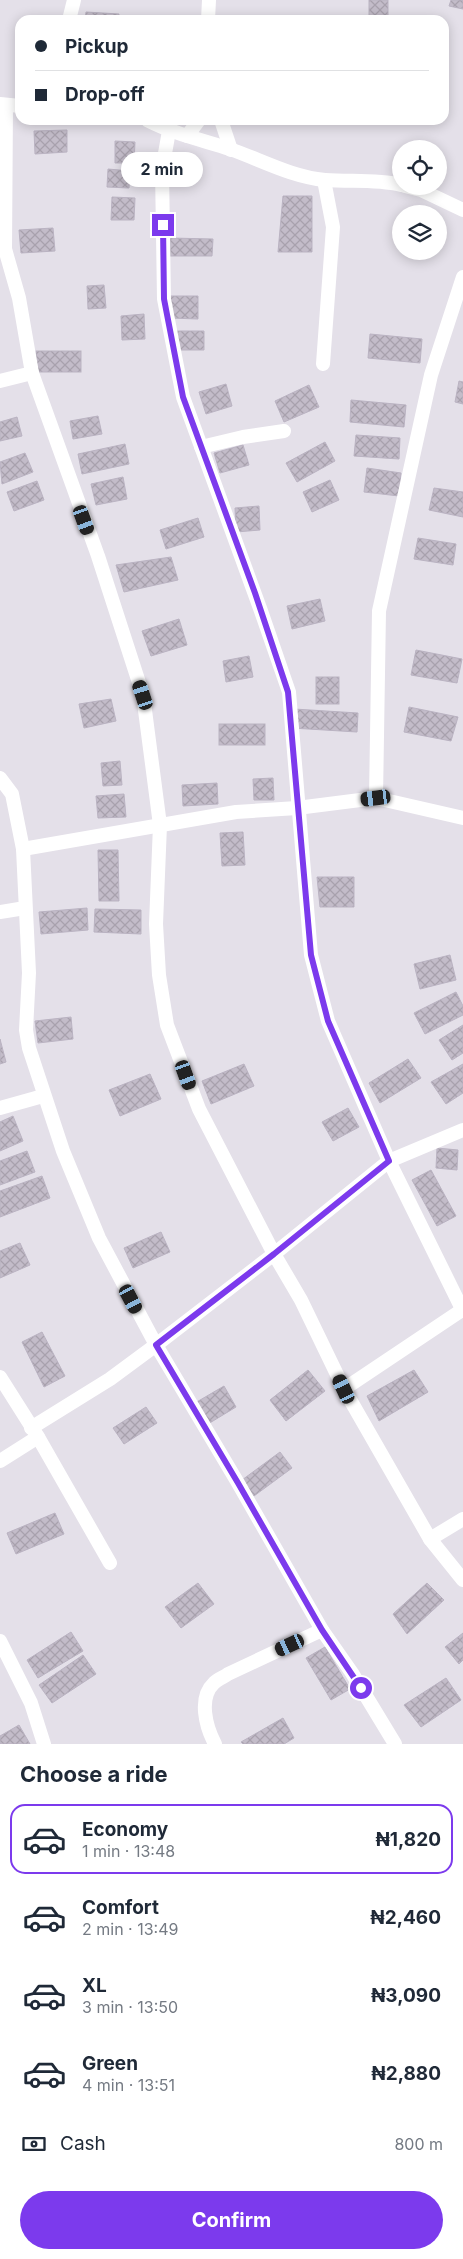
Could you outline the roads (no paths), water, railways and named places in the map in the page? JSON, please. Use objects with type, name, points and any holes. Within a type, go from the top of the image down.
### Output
[{"type":"street","points":[[71,15],[74,0]]},
{"type":"street","points":[[208,15],[209,0]]},
{"type":"street","points":[[9,105],[5,249],[19,298],[32,373],[98,556],[143,695],[160,826],[156,924],[159,975],[167,1025],[199,1109],[274,1254],[301,1300],[344,1389],[430,1538],[463,1580]]},
{"type":"street","points":[[157,125],[169,131],[231,150],[267,165],[324,180],[382,181],[392,183]]},
{"type":"street","points":[[187,136],[195,125]]},
{"type":"street","points":[[223,125],[231,150]]},
{"type":"street","points":[[169,131],[162,170],[164,299],[183,397],[200,448],[255,593],[288,692],[311,955],[328,1021],[389,1161],[463,1310],[344,1389]]},
{"type":"street","points":[[324,180],[333,226],[324,364]]},
{"type":"street","points":[[432,195],[463,210]]},
{"type":"street","points":[[376,798],[379,611],[430,375],[463,278]]},
{"type":"street","points":[[0,381],[32,373]]},
{"type":"street","points":[[200,448],[243,437],[284,431]]},
{"type":"street","points":[[0,778],[12,794],[23,849],[29,973],[26,1030],[29,1048],[43,1096],[99,1238],[156,1345],[322,1630],[352,1673],[395,1744]]},
{"type":"street","points":[[23,849],[236,812],[297,808],[376,798],[463,818]]},
{"type":"street","points":[[0,912],[25,908]]},
{"type":"street","points":[[0,1108],[43,1096]]},
{"type":"street","points":[[0,1461],[35,1432],[156,1345],[274,1254],[389,1161],[463,1130]]},
{"type":"street","points":[[0,1377],[35,1432],[110,1563]]},
{"type":"street","points":[[430,1538],[463,1519]]},
{"type":"street","points":[[215,1744],[204,1707],[208,1692],[214,1683],[228,1674],[322,1630]]},
{"type":"street","points":[[0,1641],[31,1703],[44,1744]]}]
